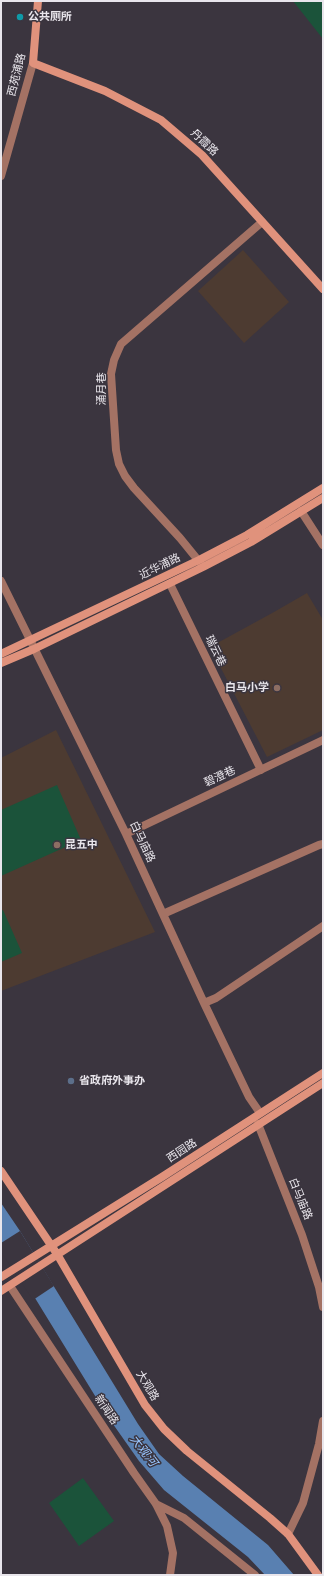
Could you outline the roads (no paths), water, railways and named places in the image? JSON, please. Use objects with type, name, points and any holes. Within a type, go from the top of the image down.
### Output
[{"type":"main road","name":"西苑浦路","points":[[33,63],[38,1]]},
{"type":"main road","name":"丹霞路","points":[[33,63],[105,91],[161,120],[202,155],[323,289]]},
{"type":"main road","name":"近华浦路","points":[[1,663],[34,649],[170,584],[323,488]]},
{"type":"main road","name":"近华浦路","points":[[1,654],[251,542],[323,498]]},
{"type":"main road","name":"西园路","points":[[2,1275],[162,1177],[323,1073]]},
{"type":"main road","name":"西园路","points":[[1,1291],[258,1124],[323,1084]]},
{"type":"main road","name":"大观路","points":[[1,1171],[57,1254],[145,1405],[164,1429],[187,1451],[288,1534],[318,1575]]},
{"type":"street","name":"西苑浦路","points":[[1,176],[33,63]]},
{"type":"street","name":"涌月巷","points":[[201,564],[124,476],[116,450],[111,374],[114,360],[121,344],[262,222]]},
{"type":"street","points":[[301,511],[323,545]]},
{"type":"street","name":"白马庙路","points":[[1,581],[126,834],[204,1003],[249,1096],[260,1113]]},
{"type":"street","name":"瑞云巷","points":[[170,584],[261,770]]},
{"type":"street","name":"碧澄巷","points":[[126,834],[323,740]]},
{"type":"street","points":[[163,914],[323,844]]},
{"type":"street","points":[[204,1003],[216,998],[323,926]]},
{"type":"street","name":"白马庙路","points":[[258,1124],[302,1235],[320,1287],[323,1307]]},
{"type":"street","name":"新闻路","points":[[10,1286],[156,1504],[168,1526],[173,1553],[170,1575]]},
{"type":"street","points":[[288,1534],[303,1503],[323,1421]]},
{"type":"street","points":[[156,1504],[184,1518],[255,1575]]},
{"type":"water","name":"大观河","points":[[1,1203],[20,1231],[138,1424],[159,1454],[183,1476],[268,1545],[294,1575],[265,1575],[248,1557],[164,1490],[139,1461],[108,1417],[35,1298],[1,1248]]},
{"type":"place","name":"公共厕所","points":[[20,17]]},
{"type":"place","name":"白马小学","points":[[277,688]]},
{"type":"place","name":"昆五中","points":[[57,845]]},
{"type":"place","name":"省政府外事办","points":[[71,1081]]}]
